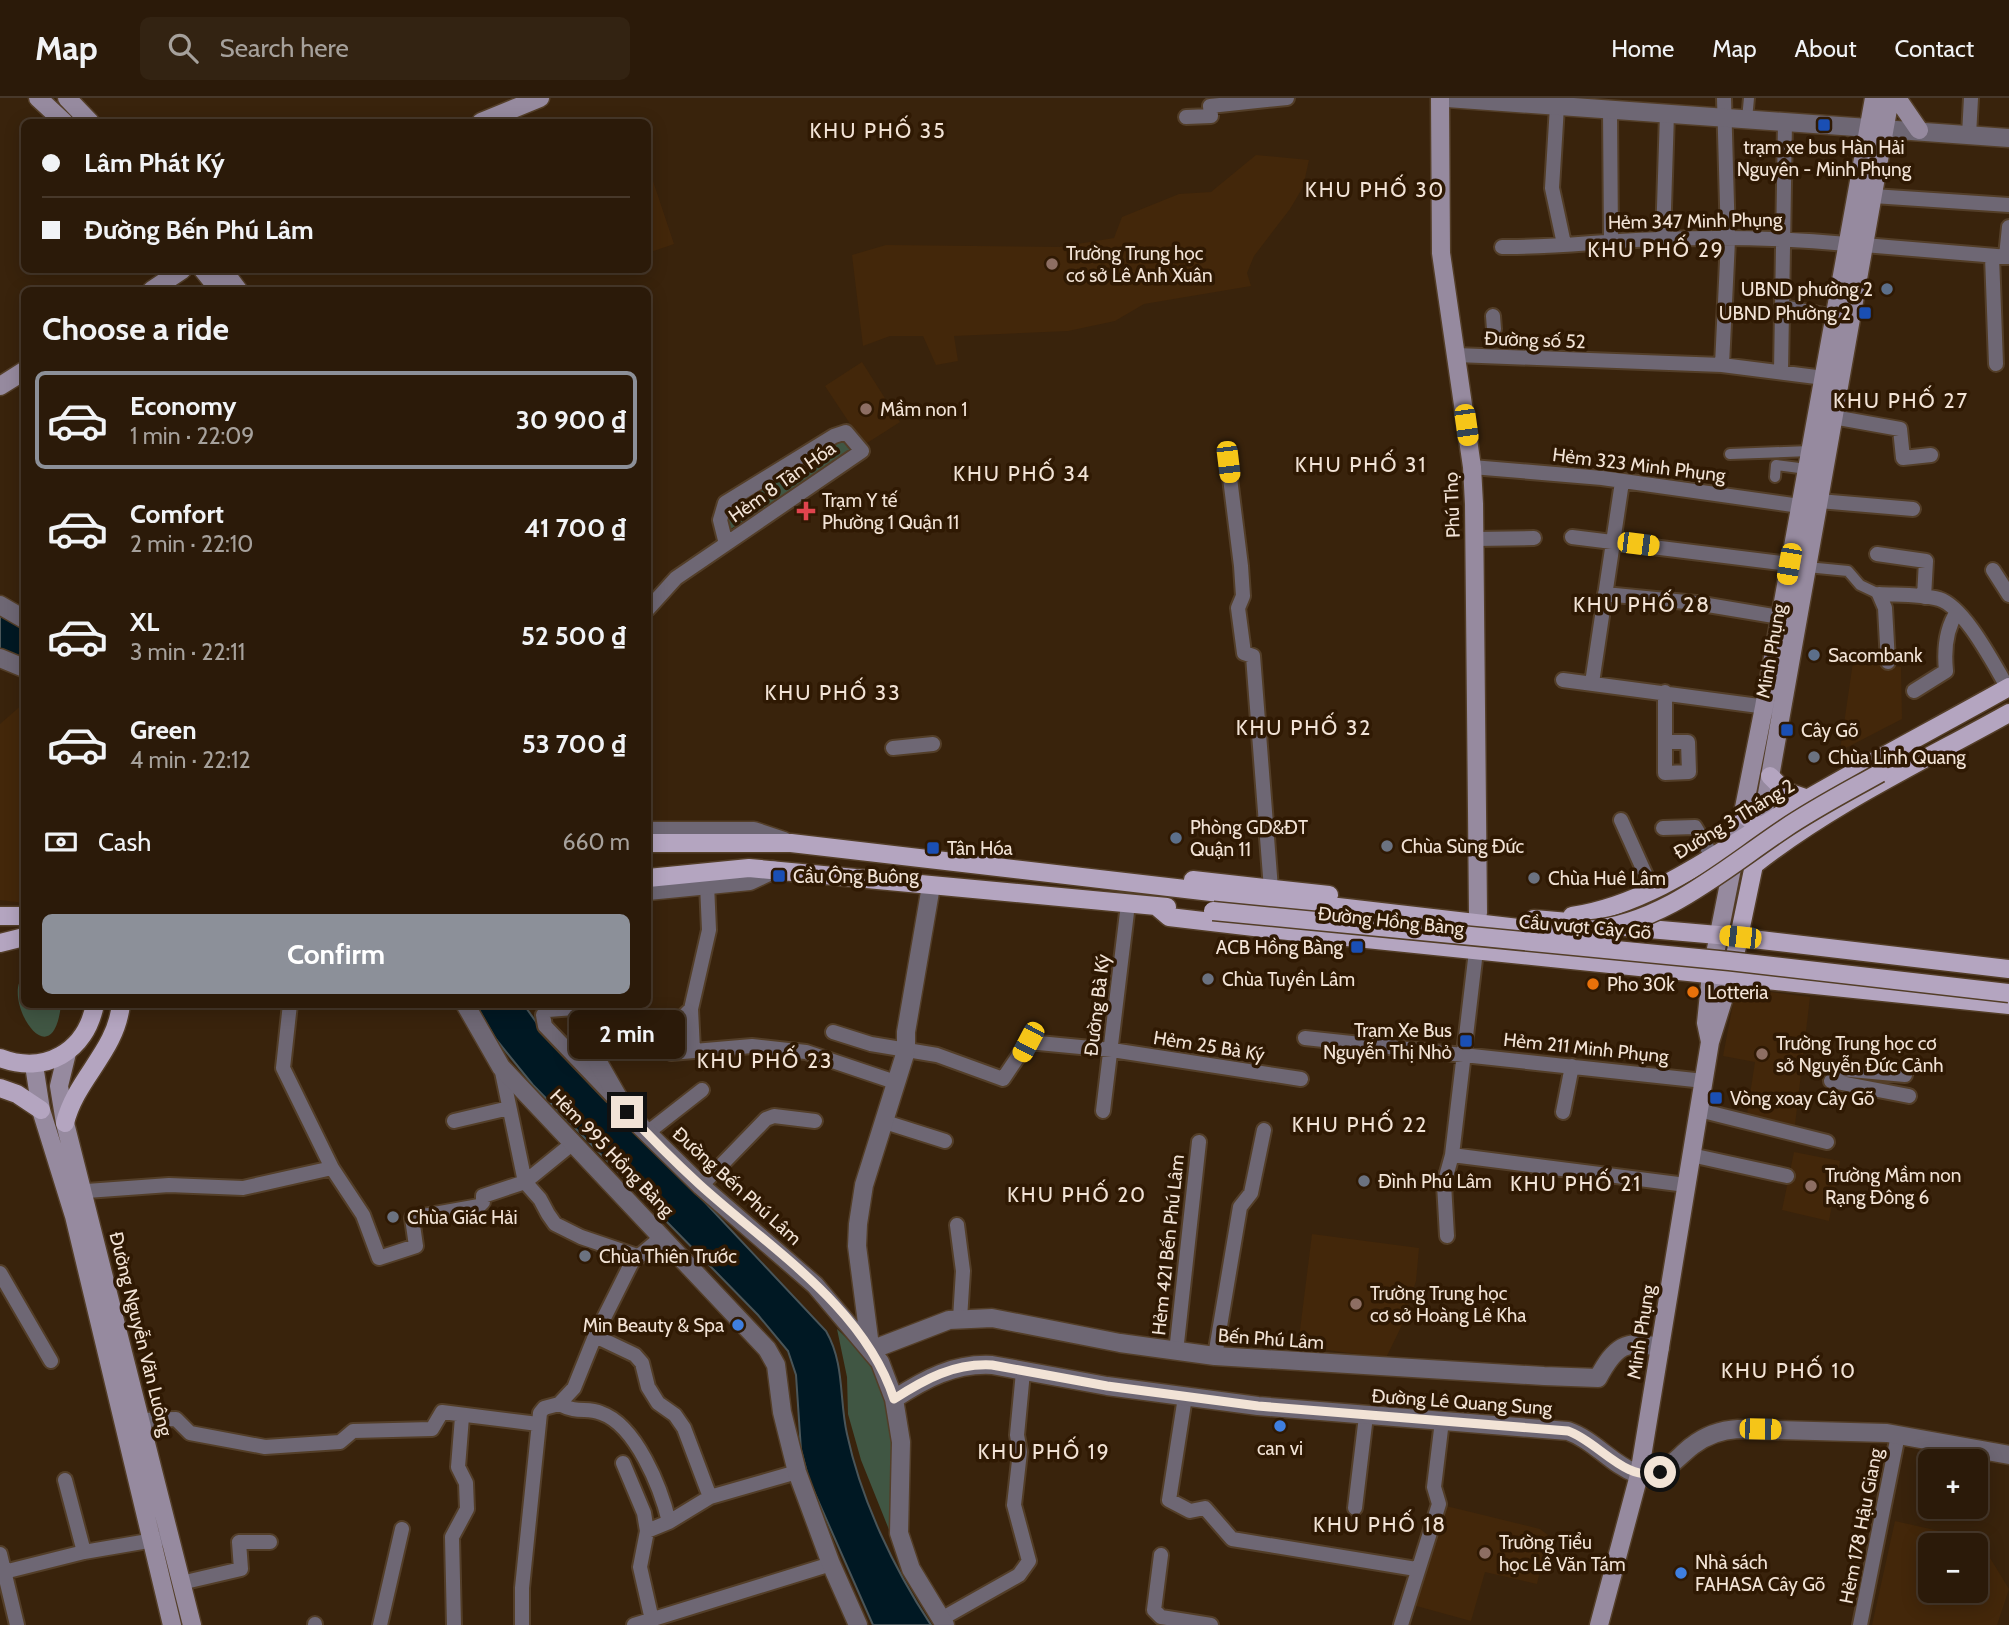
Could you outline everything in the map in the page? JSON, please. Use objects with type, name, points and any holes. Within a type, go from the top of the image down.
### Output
[{"type":"main road","points":[[38,98],[61,119]]},
{"type":"main road","points":[[67,98],[87,119]]},
{"type":"main road","points":[[488,119],[540,98]]},
{"type":"main road","name":"Phú Thọ","points":[[1440,98],[1441,253],[1472,467],[1478,913]]},
{"type":"main road","name":"Minh Phụng","points":[[1710,1042],[1706,1023],[1711,974],[1780,617],[1819,501],[1833,418],[1835,314],[1873,196],[1877,129],[1874,98]]},
{"type":"main road","name":"Minh Phụng","points":[[1599,1625],[1639,1475],[1710,1042],[1731,975],[1761,828],[1782,709],[1798,565],[1800,506],[1808,460],[1832,379],[1877,129],[1890,98]]},
{"type":"main road","points":[[1897,98],[1919,131]]},
{"type":"main road","points":[[156,287],[178,273]]},
{"type":"main road","points":[[205,273],[217,287]]},
{"type":"main road","points":[[0,386],[21,373]]},
{"type":"main road","name":"Đường 3 Tháng 2","points":[[1548,926],[1593,913],[1652,889],[2009,688]]},
{"type":"main road","name":"Cầu vượt Cây Gõ","points":[[1156,906],[1214,903],[1603,929],[1632,922],[1666,907],[1817,808],[2009,699]]},
{"type":"main road","points":[[1754,865],[1783,842],[2009,713]]},
{"type":"main road","points":[[1770,776],[1785,791],[1808,799]]},
{"type":"main road","points":[[1742,813],[1783,842]]},
{"type":"main road","name":"Đường Hồng Bàng","points":[[651,843],[791,843],[1157,887],[1174,878],[1478,913],[1548,926],[1616,926],[1820,941],[2009,970]]},
{"type":"main road","name":"Đường Hồng Bàng","points":[[651,878],[749,868],[773,870],[1156,906],[1169,917],[2009,1005]]},
{"type":"main road","name":"Cầu vượt Cây Gõ","points":[[1157,887],[1214,903],[2009,993]]},
{"type":"main road","points":[[0,916],[21,916]]},
{"type":"main road","name":"Cầu vượt Cây Gõ","points":[[1548,926],[2009,981]]},
{"type":"main road","points":[[1611,964],[1621,949],[1616,926]]},
{"type":"main road","points":[[0,943],[21,938]]},
{"type":"main road","points":[[0,1058],[34,1065],[67,1054],[82,1039],[92,1021],[94,1008]]},
{"type":"main road","points":[[65,1123],[76,1092],[112,1040],[120,1008]]},
{"type":"main road","name":"Đường Nguyễn Văn Luông","points":[[67,1054],[59,1086],[76,1191],[151,1540],[172,1625]]},
{"type":"main road","name":"Đường Nguyễn Văn Luông","points":[[34,1065],[41,1110],[76,1191],[141,1420],[192,1625]]},
{"type":"main road","points":[[0,1088],[17,1094],[41,1110]]},
{"type":"street","points":[[1186,117],[1211,116],[1210,106],[1287,98]]},
{"type":"street","points":[[1447,98],[1557,106],[1610,104],[1667,113],[2009,138]]},
{"type":"street","points":[[1723,365],[1728,240],[1724,98]]},
{"type":"street","points":[[1748,119],[1749,98]]},
{"type":"street","points":[[1969,135],[1971,98]]},
{"type":"street","points":[[1610,104],[1611,242]]},
{"type":"street","points":[[1557,106],[1552,188],[1564,244]]},
{"type":"street","points":[[1663,239],[1667,113]]},
{"type":"street","points":[[1781,372],[1785,122]]},
{"type":"street","points":[[1873,196],[2009,205]]},
{"type":"street","points":[[1996,364],[2002,256],[2009,228]]},
{"type":"street","name":"Hẻm 347 Minh Phụng","points":[[1502,247],[1550,248],[1564,244],[1663,239],[1784,238],[2002,256]]},
{"type":"street","points":[[1783,305],[1835,314]]},
{"type":"street","name":"Đường số 52","points":[[1456,355],[1723,365],[1832,379]]},
{"type":"street","points":[[1833,418],[1900,429],[1903,458],[1931,455]]},
{"type":"street","name":"Hẻm 8 Tân Hóa","points":[[651,606],[676,578],[726,544],[823,477],[862,451],[846,432],[834,436],[725,503],[720,520],[726,544]]},
{"type":"street","points":[[1730,454],[1808,460]]},
{"type":"street","points":[[1775,477],[1776,465],[1808,460]]},
{"type":"street","points":[[1228,462],[1241,566],[1243,596],[1238,608],[1239,620],[1244,653],[1253,656],[1271,888]]},
{"type":"street","name":"Hẻm 323 Minh Phụng","points":[[1472,467],[1622,482],[1800,506]]},
{"type":"street","points":[[1592,683],[1622,482]]},
{"type":"street","points":[[1819,501],[1913,509]]},
{"type":"street","points":[[1572,537],[1848,571],[1860,585],[1879,594],[1939,599],[1957,612],[1967,624],[2009,688]]},
{"type":"street","points":[[1475,538],[1534,538]]},
{"type":"street","points":[[1877,554],[1926,561],[1924,597]]},
{"type":"street","points":[[1993,570],[2009,596]]},
{"type":"street","points":[[1605,594],[1696,603],[1780,617]]},
{"type":"street","points":[[1879,594],[1885,608],[1888,662]]},
{"type":"street","points":[[0,605],[21,617]]},
{"type":"street","points":[[1914,691],[1946,671],[1944,652],[1950,622],[1957,612]]},
{"type":"street","points":[[0,657],[21,667]]},
{"type":"street","points":[[1563,680],[1782,709]]},
{"type":"street","points":[[1665,692],[1665,742]]},
{"type":"street","points":[[893,748],[933,744]]},
{"type":"street","points":[[1620,820],[1652,889]]},
{"type":"street","points":[[1662,828],[1695,827],[1712,856]]},
{"type":"street","name":"Đường Hồng Bàng","points":[[651,831],[754,831],[791,843]]},
{"type":"street","name":"Đường Hồng Bàng","points":[[651,891],[750,881],[773,870]]},
{"type":"street","points":[[693,1050],[691,1009],[709,930],[707,884]]},
{"type":"street","points":[[931,886],[906,1032],[906,1051],[864,1185],[858,1224],[858,1246],[871,1350],[880,1362],[894,1399],[901,1442],[899,1533],[911,1569],[943,1622],[1019,1574],[1028,1561],[1014,1505],[1020,1452],[1017,1435],[1023,1372]]},
{"type":"street","name":"Đường Bà Ký","points":[[1102,1111],[1112,1050],[1128,904]]},
{"type":"street","points":[[1447,1236],[1444,1184],[1452,1155],[1476,951]]},
{"type":"street","points":[[289,1008],[283,1068],[332,1168],[363,1215],[379,1258],[416,1247],[412,1218],[479,1206],[484,1202],[484,1196],[525,1182],[573,1143]]},
{"type":"street","name":"Hẻm 995 Hồng Bàng","points":[[467,1008],[501,1067],[747,1325],[776,1365],[782,1412],[797,1472],[831,1564],[859,1625]]},
{"type":"street","points":[[561,1008],[548,1010],[543,1014],[545,1026],[627,1112]]},
{"type":"street","name":"Đường Bến Phú Lâm","points":[[575,1008],[587,1040],[627,1112],[701,1186],[815,1285],[871,1350]]},
{"type":"street","points":[[655,1044],[691,1009]]},
{"type":"street","points":[[587,1040],[626,1031],[671,1054],[752,1046],[806,1052],[895,1082]]},
{"type":"street","points":[[833,1032],[906,1051]]},
{"type":"street","name":"Hẻm 211 Minh Phụng","points":[[1305,1038],[1704,1081]]},
{"type":"street","name":"Hẻm 25 Bà Ký","points":[[906,1051],[937,1055],[1003,1079],[1028,1042],[1112,1050],[1301,1079]]},
{"type":"street","points":[[1563,1112],[1572,1066]]},
{"type":"street","name":"Hẻm 995 Hồng Bàng","points":[[501,1067],[525,1182],[555,1224],[582,1237],[637,1256]]},
{"type":"street","points":[[1840,1069],[1905,1075]]},
{"type":"street","points":[[1831,1081],[1909,1096]]},
{"type":"street","points":[[647,1133],[702,1090]]},
{"type":"street","points":[[454,1121],[509,1108]]},
{"type":"street","points":[[1699,1110],[1827,1142]]},
{"type":"street","points":[[701,1186],[766,1119],[774,1116],[815,1121]]},
{"type":"street","points":[[885,1122],[945,1141]]},
{"type":"street","points":[[1215,1356],[1240,1207],[1251,1193],[1264,1130]]},
{"type":"street","name":"Hẻm 421 Bến Phú Lâm","points":[[1176,1352],[1199,1142]]},
{"type":"street","points":[[1452,1155],[1686,1185]]},
{"type":"street","points":[[1691,1155],[1787,1176]]},
{"type":"street","points":[[76,1191],[169,1185],[243,1188],[332,1168]]},
{"type":"street","points":[[957,1225],[963,1271],[960,1319]]},
{"type":"street","points":[[522,1625],[522,1588],[538,1424],[544,1408],[559,1404],[574,1388],[595,1336],[637,1256],[662,1237]]},
{"type":"street","points":[[0,1273],[51,1361]]},
{"type":"street","name":"Bến Phú Lâm","points":[[871,1350],[940,1323],[960,1319],[1001,1318],[1176,1352],[1215,1356],[1598,1378],[1608,1360],[1623,1347],[1644,1343],[1660,1348]]},
{"type":"street","points":[[595,1336],[635,1355],[642,1363],[648,1387],[658,1403],[675,1415],[684,1428],[710,1497]]},
{"type":"street","name":"Đường Lê Quang Sung","points":[[894,1399],[928,1378],[976,1364],[1185,1397],[1366,1416],[1568,1431],[1587,1439],[1606,1456],[1639,1475]]},
{"type":"street","points":[[1185,1397],[1169,1500],[1191,1511],[1205,1508],[1232,1539],[1416,1569]]},
{"type":"street","points":[[559,1404],[582,1413],[603,1413],[636,1445],[661,1492],[669,1522]]},
{"type":"street","points":[[141,1420],[176,1419],[191,1433],[265,1447],[341,1442],[353,1431],[432,1429],[442,1412],[538,1424]]},
{"type":"street","points":[[454,1625],[452,1537],[467,1508],[466,1483],[458,1468],[462,1416]]},
{"type":"street","points":[[1355,1508],[1366,1416]]},
{"type":"street","points":[[1401,1625],[1438,1504],[1434,1487],[1442,1421]]},
{"type":"street","points":[[1639,1475],[1660,1472],[1704,1438],[1729,1429],[1818,1429],[1898,1435],[2009,1455]]},
{"type":"street","name":"Hẻm 178 Hậu Giang","points":[[1860,1625],[1898,1435]]},
{"type":"street","points":[[622,1463],[644,1513],[646,1531],[640,1567],[652,1620]]},
{"type":"street","points":[[646,1531],[669,1522],[710,1497],[797,1472]]},
{"type":"street","points":[[65,1480],[84,1552]]},
{"type":"street","points":[[380,1625],[402,1529]]},
{"type":"street","points":[[4,1572],[84,1552],[170,1537]]},
{"type":"street","points":[[181,1583],[241,1569],[239,1542],[270,1542]]},
{"type":"street","points":[[0,1554],[17,1625]]},
{"type":"street","points":[[1161,1555],[1154,1611],[1161,1617],[1211,1625]]},
{"type":"street","points":[[634,1625],[831,1564]]},
{"type":"shaded area","name":"Trường Trung học cơ sở Lê Anh Xuân","points":[[1256,155],[1309,160],[1303,187],[1290,209],[1254,256],[1247,273],[1251,286],[1144,304],[1115,321],[1068,331],[954,336],[958,361],[936,365],[923,336],[890,336],[863,346],[852,255],[886,245],[1059,247],[1114,238],[1122,217],[1179,194],[1211,192]]},
{"type":"shaded area","points":[[653,181],[674,244],[651,252]]},
{"type":"shaded area","name":"Mầm non 1","points":[[862,362],[900,422],[864,445],[825,386]]},
{"type":"shaded area","points":[[1853,662],[1901,667],[1902,719],[1840,751]]},
{"type":"shaded area","points":[[21,706],[21,903],[0,900],[0,724]]},
{"type":"shaded area","name":"Trường Trung học cơ sở Nguyễn Đức Cảnh","points":[[1736,988],[1810,997],[1795,1125],[1747,1114],[1755,1062],[1723,1056]]},
{"type":"shaded area","name":"Trường Mầm non Rạng Đông 6","points":[[1794,1152],[1840,1161],[1829,1221],[1782,1210]]},
{"type":"shaded area","name":"Trường Trung học cơ sở Hoàng Lê Kha","points":[[1312,1234],[1419,1248],[1416,1281],[1401,1327],[1386,1358],[1298,1346]]},
{"type":"shaded area","name":"Trường Tiểu học Lê Văn Tám","points":[[1442,1505],[1540,1529],[1548,1535],[1537,1584],[1485,1572],[1471,1621],[1409,1604]]},
{"type":"shaded area","points":[[1895,1521],[1948,1533],[1918,1533],[1918,1603],[1988,1603],[1988,1555],[2009,1589],[1997,1625],[1872,1625]]},
{"type":"green space","points":[[847,438],[855,450],[726,532],[728,506],[832,442]]},
{"type":"green space","points":[[21,980],[21,1008],[60,1008],[56,1027],[48,1036],[39,1035],[30,1027],[23,1014],[18,1000],[18,986]]},
{"type":"green space","points":[[837,1329],[876,1371],[890,1404],[898,1468],[898,1552],[861,1460],[848,1414],[847,1377]]},
{"type":"water","points":[[0,612],[21,623],[21,663],[0,652]]},
{"type":"water","points":[[478,1008],[526,1008],[539,1026],[826,1331],[839,1369],[847,1434],[861,1484],[880,1533],[904,1581],[931,1625],[873,1625],[809,1480],[801,1450],[796,1375],[788,1351],[758,1315],[533,1085],[495,1038]]},
{"type":"place","name":"trạm xe bus Hàn Hải Nguyên - Minh Phụng","points":[[1824,125]]},
{"type":"place","name":"Trường Trung học cơ sở Lê Anh Xuân","points":[[1052,264]]},
{"type":"place","name":"UBND phường 2","points":[[1887,289]]},
{"type":"place","name":"UBND Phường 2","points":[[1865,313]]},
{"type":"place","name":"Mầm non 1","points":[[866,409]]},
{"type":"place","name":"Trạm Y tế Phường 1 Quận 11","points":[[806,511]]},
{"type":"place","name":"Sacombank","points":[[1814,655]]},
{"type":"place","name":"Cây Gõ","points":[[1787,730]]},
{"type":"place","name":"Chùa Linh Quang","points":[[1814,757]]},
{"type":"place","name":"Phòng GD&ĐT Quận 11","points":[[1176,838]]},
{"type":"place","name":"Chùa Sùng Đức","points":[[1387,846]]},
{"type":"place","name":"Tân Hóa","points":[[933,848]]},
{"type":"place","name":"Cầu Ông Buông","points":[[779,876]]},
{"type":"place","name":"Chùa Huê Lâm","points":[[1534,878]]},
{"type":"place","name":"ACB Hồng Bàng","points":[[1357,947]]},
{"type":"place","name":"Chùa Tuyền Lâm","points":[[1208,979]]},
{"type":"place","name":"Pho 30k","points":[[1593,984]]},
{"type":"place","name":"Lotteria","points":[[1693,992]]},
{"type":"place","name":"Trạm Xe Bus Nguyễn Thị Nhỏ","points":[[1466,1041]]},
{"type":"place","name":"Trường Trung học cơ sở Nguyễn Đức Cảnh","points":[[1762,1054]]},
{"type":"place","name":"Vòng xoay Cây Gõ","points":[[1716,1098]]},
{"type":"place","name":"Đình Phú Lâm","points":[[1364,1181]]},
{"type":"place","name":"Trường Mầm non Rạng Đông 6","points":[[1811,1186]]},
{"type":"place","name":"Chùa Giác Hải","points":[[393,1217]]},
{"type":"place","name":"Chùa Thiên Trước","points":[[585,1256]]},
{"type":"place","name":"Trường Trung học cơ sở Hoàng Lê Kha","points":[[1356,1304]]},
{"type":"place","name":"Min Beauty & Spa","points":[[738,1325]]},
{"type":"place","name":"can vi","points":[[1280,1426]]},
{"type":"place","name":"Trường Tiểu học Lê Văn Tám","points":[[1485,1553]]},
{"type":"place","name":"Nhà sách FAHASA Cây Gõ","points":[[1681,1573]]},
{"type":"district","name":"KHU PHỐ 35","points":[[878,130]]},
{"type":"district","name":"KHU PHỐ 30","points":[[1375,189]]},
{"type":"district","name":"KHU PHỐ 29","points":[[1656,249]]},
{"type":"district","name":"KHU PHỐ 27","points":[[1901,400]]},
{"type":"district","name":"KHU PHỐ 31","points":[[1361,464]]},
{"type":"district","name":"KHU PHỐ 34","points":[[1022,473]]},
{"type":"district","name":"KHU PHỐ 28","points":[[1642,604]]},
{"type":"district","name":"KHU PHỐ 33","points":[[833,692]]},
{"type":"district","name":"KHU PHỐ 32","points":[[1304,727]]},
{"type":"district","name":"KHU PHỐ 23","points":[[765,1060]]},
{"type":"district","name":"KHU PHỐ 22","points":[[1360,1124]]},
{"type":"district","name":"KHU PHỐ 21","points":[[1576,1183]]},
{"type":"district","name":"KHU PHỐ 20","points":[[1077,1194]]},
{"type":"district","name":"KHU PHỐ 10","points":[[1789,1370]]},
{"type":"district","name":"KHU PHỐ 19","points":[[1044,1451]]},
{"type":"district","name":"KHU PHỐ 18","points":[[1380,1524]]},
{"type":"route","points":[[627,1112],[701,1186],[815,1285],[838,1309],[880,1362],[894,1399],[928,1378],[946,1371],[976,1364],[992,1365],[1107,1386],[1258,1406],[1568,1431],[1587,1439],[1606,1456],[1639,1475],[1660,1472]]}]
